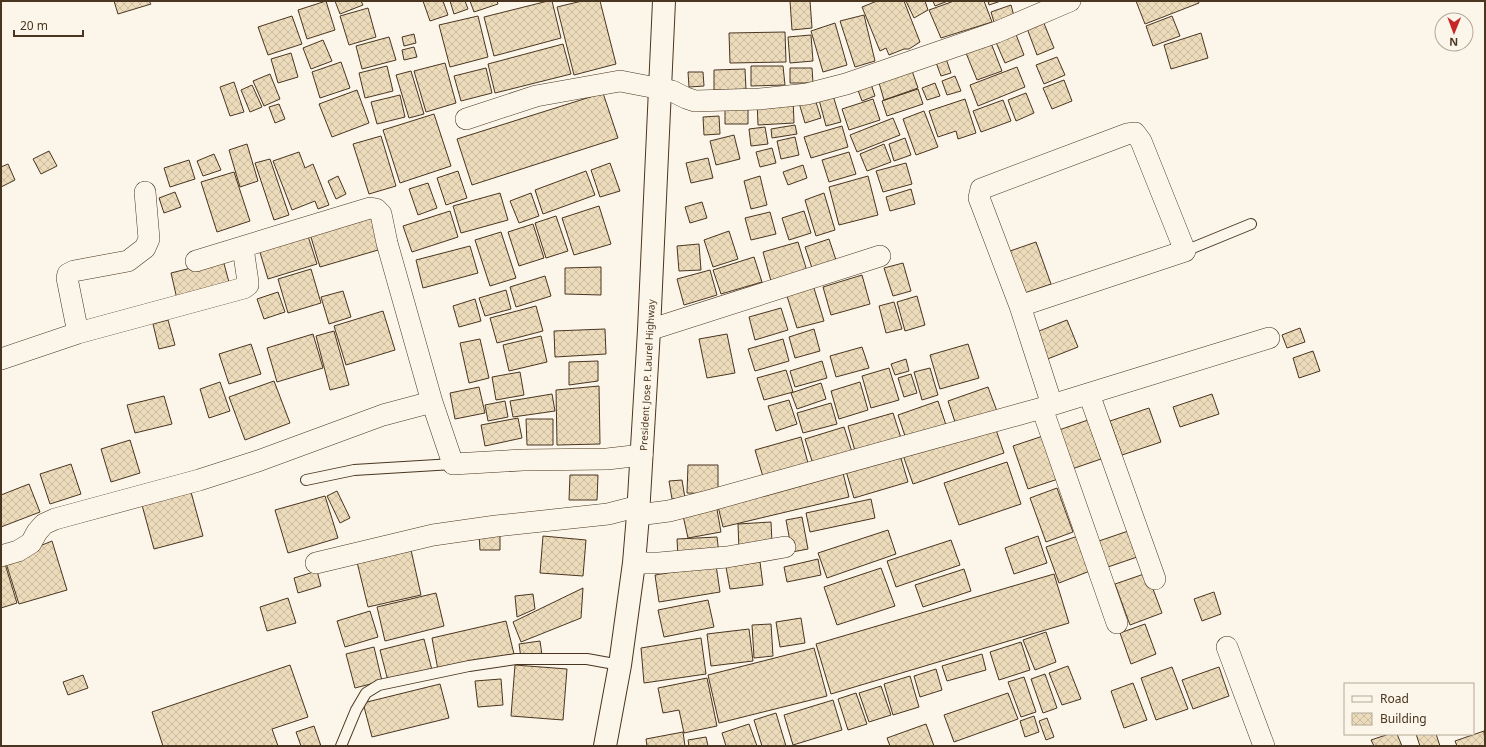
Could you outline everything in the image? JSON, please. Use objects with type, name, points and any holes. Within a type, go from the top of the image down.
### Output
[{"type":"main road","name":"President Jose P. Laurel Highway","points":[[605,746],[620,665],[634,563],[649,330],[664,1]]},
{"type":"street","points":[[466,119],[536,96],[620,81],[632,82],[672,91],[695,101],[760,99],[807,94],[846,84],[997,32],[1070,1]]},
{"type":"street","points":[[1020,306],[1185,251],[1141,141],[1135,133],[1127,134],[981,189],[979,198],[1020,306],[1047,407],[1117,623]]},
{"type":"street","points":[[78,333],[67,278],[68,274],[74,271],[128,261],[146,248],[149,239],[145,192]]},
{"type":"street","points":[[196,262],[370,208],[376,209],[381,214],[387,242],[432,402],[452,464],[523,460],[608,459],[642,455]]},
{"type":"street","points":[[1,359],[78,333],[244,288],[248,285],[248,282],[243,248]]},
{"type":"street","points":[[649,330],[880,256]]},
{"type":"street","points":[[316,563],[433,536],[496,526],[638,510],[669,511],[708,502],[1047,407],[1269,338]]},
{"type":"street","points":[[1089,394],[1155,579]]},
{"type":"street","points":[[1,556],[18,551],[31,543],[37,532],[44,524],[55,519],[199,480],[258,461],[383,415],[432,402]]},
{"type":"street","points":[[634,563],[659,563],[727,558],[785,547]]},
{"type":"street","points":[[1227,647],[1264,746]]},
{"type":"lane","points":[[1185,251],[1251,224]]},
{"type":"lane","points":[[306,480],[354,470],[452,464]]},
{"type":"lane","points":[[342,746],[356,710],[366,693],[379,685],[469,666],[516,659],[587,660],[620,665]]},
{"type":"building","points":[[114,1],[149,1],[151,4],[118,14]]},
{"type":"building","points":[[326,1],[335,30],[307,39],[298,10]]},
{"type":"building","points":[[335,1],[361,1],[363,5],[340,14]]},
{"type":"building","points":[[423,1],[443,1],[448,15],[430,21]]},
{"type":"building","points":[[450,1],[465,1],[468,9],[454,14]]},
{"type":"building","points":[[470,1],[497,1],[498,4],[474,12]]},
{"type":"building","points":[[552,1],[561,38],[494,56],[484,17]]},
{"type":"building","points":[[582,1],[600,1],[616,64],[574,75],[557,7]]},
{"type":"building","points":[[790,1],[810,1],[812,28],[792,30]]},
{"type":"building","points":[[877,1],[904,1],[920,42],[909,49],[904,49],[889,55],[886,48],[880,51],[862,7]]},
{"type":"building","points":[[906,1],[925,1],[928,10],[914,18]]},
{"type":"building","points":[[933,1],[948,1],[935,6]]},
{"type":"building","points":[[954,1],[984,1],[992,22],[941,38],[929,10]]},
{"type":"building","points":[[988,1],[1001,1],[989,5]]},
{"type":"building","points":[[1136,1],[1198,1],[1199,3],[1145,24]]},
{"type":"building","points":[[1011,5],[1014,16],[994,22],[991,12]]},
{"type":"building","points":[[368,8],[376,37],[349,45],[340,16]]},
{"type":"building","points":[[864,15],[875,61],[855,67],[840,21]]},
{"type":"building","points":[[292,16],[302,44],[268,55],[258,27]]},
{"type":"building","points":[[478,16],[488,57],[450,67],[439,25]]},
{"type":"building","points":[[1041,16],[1054,48],[1037,55],[1025,23]]},
{"type":"building","points":[[1172,16],[1180,36],[1153,46],[1146,26]]},
{"type":"building","points":[[835,23],[847,65],[823,72],[811,31]]},
{"type":"building","points":[[785,32],[786,62],[730,63],[729,33]]},
{"type":"building","points":[[1015,32],[1024,55],[1005,63],[995,40]]},
{"type":"building","points":[[1201,33],[1208,58],[1171,69],[1164,45]]},
{"type":"building","points":[[414,34],[416,43],[404,46],[402,37]]},
{"type":"building","points":[[811,35],[813,61],[790,63],[788,37]]},
{"type":"building","points":[[389,37],[396,60],[362,69],[356,46]]},
{"type":"building","points":[[989,38],[1002,71],[977,80],[964,48]]},
{"type":"building","points":[[323,40],[332,61],[311,69],[303,48]]},
{"type":"building","points":[[563,44],[571,74],[495,93],[488,64]]},
{"type":"building","points":[[414,47],[417,57],[404,60],[402,50]]},
{"type":"building","points":[[291,53],[298,77],[278,83],[271,59]]},
{"type":"building","points":[[944,53],[951,73],[941,76],[934,57]]},
{"type":"building","points":[[1057,57],[1065,75],[1044,84],[1036,65]]},
{"type":"building","points":[[341,62],[350,88],[320,98],[312,72]]},
{"type":"building","points":[[445,63],[456,103],[426,112],[414,71]]},
{"type":"building","points":[[910,65],[918,88],[884,100],[877,76]]},
{"type":"building","points":[[387,66],[393,91],[365,98],[359,73]]},
{"type":"building","points":[[751,66],[783,66],[785,85],[751,86]]},
{"type":"building","points":[[1017,67],[1025,87],[978,106],[970,85]]},
{"type":"building","points":[[486,68],[492,93],[461,101],[454,76]]},
{"type":"building","points":[[790,68],[812,68],[813,83],[790,83]]},
{"type":"building","points":[[745,69],[746,90],[714,90],[714,70]]},
{"type":"building","points":[[411,71],[424,114],[409,118],[396,75]]},
{"type":"building","points":[[688,72],[703,72],[704,86],[689,87]]},
{"type":"building","points":[[270,74],[280,99],[264,106],[253,81]]},
{"type":"building","points":[[955,76],[961,91],[947,95],[942,81]]},
{"type":"building","points":[[1064,80],[1072,101],[1052,109],[1043,88]]},
{"type":"building","points":[[870,81],[875,96],[862,101],[856,85]]},
{"type":"building","points":[[234,82],[244,112],[230,116],[220,87]]},
{"type":"building","points":[[935,83],[940,96],[927,100],[922,88]]},
{"type":"building","points":[[252,85],[262,107],[250,112],[241,90]]},
{"type":"building","points":[[918,89],[923,104],[887,116],[882,101]]},
{"type":"building","points":[[357,90],[369,123],[332,137],[319,104]]},
{"type":"building","points":[[832,92],[841,122],[826,126],[818,96]]},
{"type":"building","points":[[603,93],[618,138],[472,185],[457,139]]},
{"type":"building","points":[[1026,93],[1034,113],[1016,121],[1008,100]]},
{"type":"building","points":[[400,95],[405,117],[377,124],[371,102]]},
{"type":"building","points":[[793,98],[794,123],[758,125],[757,100]]},
{"type":"building","points":[[815,99],[821,118],[805,123],[799,103]]},
{"type":"building","points":[[873,99],[880,120],[849,130],[842,109]]},
{"type":"building","points":[[965,99],[976,133],[958,139],[956,131],[938,137],[929,111]]},
{"type":"building","points":[[1003,100],[1011,121],[981,132],[973,111]]},
{"type":"building","points":[[725,102],[748,102],[748,124],[725,124]]},
{"type":"building","points":[[279,104],[285,119],[275,123],[269,107]]},
{"type":"building","points":[[924,111],[938,147],[916,155],[903,119]]},
{"type":"building","points":[[434,114],[451,166],[400,183],[383,130]]},
{"type":"building","points":[[719,116],[720,134],[704,135],[703,117]]},
{"type":"building","points":[[893,118],[900,135],[857,152],[850,135]]},
{"type":"building","points":[[795,125],[797,134],[772,138],[771,129]]},
{"type":"building","points":[[842,126],[848,147],[811,158],[804,137]]},
{"type":"building","points":[[765,127],[768,144],[751,146],[749,129]]},
{"type":"building","points":[[734,135],[740,159],[716,165],[710,141]]},
{"type":"building","points":[[381,136],[396,186],[369,194],[353,144]]},
{"type":"building","points":[[795,137],[799,155],[781,159],[777,141]]},
{"type":"building","points":[[905,138],[911,155],[894,161],[889,144]]},
{"type":"building","points":[[247,144],[258,181],[240,187],[229,150]]},
{"type":"building","points":[[884,144],[891,162],[867,171],[860,154]]},
{"type":"building","points":[[772,148],[776,163],[760,167],[756,152]]},
{"type":"building","points":[[49,151],[57,166],[41,174],[33,159]]},
{"type":"building","points":[[299,152],[305,168],[313,164],[329,205],[318,209],[315,201],[292,210],[273,161]]},
{"type":"building","points":[[849,152],[856,174],[829,182],[822,160]]},
{"type":"building","points":[[214,154],[221,170],[203,176],[197,161]]},
{"type":"building","points":[[708,158],[713,178],[691,183],[686,163]]},
{"type":"building","points":[[270,159],[289,215],[274,220],[255,163]]},
{"type":"building","points":[[189,160],[195,179],[170,187],[164,168]]},
{"type":"building","points":[[610,163],[620,191],[600,197],[591,170]]},
{"type":"building","points":[[906,163],[912,184],[883,192],[876,171]]},
{"type":"building","points":[[8,164],[15,180],[1,187],[1,167]]},
{"type":"building","points":[[803,165],[807,178],[788,185],[783,172]]},
{"type":"building","points":[[458,171],[467,198],[446,205],[437,178]]},
{"type":"building","points":[[586,171],[595,195],[543,214],[535,190]]},
{"type":"building","points":[[234,172],[250,221],[217,232],[201,182]]},
{"type":"building","points":[[338,176],[346,194],[336,199],[328,181]]},
{"type":"building","points":[[760,176],[767,205],[751,209],[744,181]]},
{"type":"building","points":[[868,176],[878,215],[839,225],[829,187]]},
{"type":"building","points":[[428,183],[437,208],[418,215],[409,189]]},
{"type":"building","points":[[911,189],[915,204],[890,211],[886,197]]},
{"type":"building","points":[[175,192],[181,207],[164,213],[159,198]]},
{"type":"building","points":[[500,193],[508,220],[461,233],[453,206]]},
{"type":"building","points":[[531,193],[539,216],[519,223],[510,201]]},
{"type":"building","points":[[824,193],[835,230],[816,236],[805,200]]},
{"type":"building","points":[[702,202],[707,218],[690,223],[685,207]]},
{"type":"building","points":[[599,206],[611,244],[574,255],[562,218]]},
{"type":"building","points":[[450,211],[458,237],[412,252],[403,226]]},
{"type":"building","points":[[804,211],[811,233],[789,240],[782,218]]},
{"type":"building","points":[[770,212],[776,234],[751,240],[745,218]]},
{"type":"building","points":[[376,215],[385,248],[320,267],[310,234]]},
{"type":"building","points":[[556,216],[568,251],[546,258],[535,223]]},
{"type":"building","points":[[533,224],[544,258],[519,266],[508,232]]},
{"type":"building","points":[[729,231],[738,259],[713,267],[704,240]]},
{"type":"building","points":[[501,232],[516,278],[490,286],[475,240]]},
{"type":"building","points":[[307,233],[317,264],[268,279],[259,249]]},
{"type":"building","points":[[829,239],[836,260],[812,268],[805,247]]},
{"type":"building","points":[[798,242],[807,271],[771,281],[763,252]]},
{"type":"building","points":[[1036,242],[1051,284],[1025,293],[1010,251]]},
{"type":"building","points":[[699,244],[701,270],[679,271],[677,246]]},
{"type":"building","points":[[470,246],[478,273],[423,288],[416,260]]},
{"type":"building","points":[[754,257],[762,282],[721,294],[713,270]]},
{"type":"building","points":[[223,260],[230,286],[177,299],[171,273]]},
{"type":"building","points":[[903,263],[911,291],[893,296],[884,268]]},
{"type":"building","points":[[601,267],[601,295],[565,294],[565,268]]},
{"type":"building","points":[[311,269],[321,303],[288,313],[278,279]]},
{"type":"building","points":[[710,270],[717,295],[684,305],[677,279]]},
{"type":"building","points":[[862,275],[870,304],[831,315],[823,287]]},
{"type":"building","points":[[545,276],[551,296],[516,307],[510,287]]},
{"type":"building","points":[[813,285],[824,321],[797,328],[786,293]]},
{"type":"building","points":[[506,290],[511,309],[485,316],[479,298]]},
{"type":"building","points":[[343,291],[351,317],[329,324],[321,297]]},
{"type":"building","points":[[278,292],[285,312],[264,319],[257,299]]},
{"type":"building","points":[[917,296],[925,325],[905,331],[897,302]]},
{"type":"building","points":[[475,299],[481,321],[459,327],[453,306]]},
{"type":"building","points":[[894,302],[902,329],[886,333],[879,306]]},
{"type":"building","points":[[536,306],[543,331],[497,343],[490,318]]},
{"type":"building","points":[[781,308],[788,330],[755,340],[749,317]]},
{"type":"building","points":[[383,311],[395,350],[346,365],[334,326]]},
{"type":"building","points":[[168,320],[175,345],[159,349],[153,324]]},
{"type":"building","points":[[1067,320],[1078,347],[1045,360],[1034,333]]},
{"type":"building","points":[[1300,328],[1305,342],[1287,348],[1282,335]]},
{"type":"building","points":[[605,329],[606,354],[555,357],[554,331]]},
{"type":"building","points":[[814,329],[820,351],[795,358],[789,337]]},
{"type":"building","points":[[334,331],[349,385],[330,390],[316,336]]},
{"type":"building","points":[[313,334],[323,368],[277,382],[267,348]]},
{"type":"building","points":[[727,334],[735,373],[707,378],[699,339]]},
{"type":"building","points":[[541,336],[547,362],[509,371],[503,345]]},
{"type":"building","points":[[480,339],[489,378],[469,383],[460,343]]},
{"type":"building","points":[[783,339],[789,361],[755,371],[748,349]]},
{"type":"building","points":[[251,344],[261,374],[229,384],[219,354]]},
{"type":"building","points":[[968,344],[979,378],[940,389],[930,355]]},
{"type":"building","points":[[862,347],[869,368],[836,377],[830,356]]},
{"type":"building","points":[[1313,351],[1320,371],[1299,378],[1293,358]]},
{"type":"building","points":[[906,359],[909,371],[895,375],[891,364]]},
{"type":"building","points":[[598,361],[598,381],[569,385],[569,362]]},
{"type":"building","points":[[822,361],[827,378],[795,387],[790,371]]},
{"type":"building","points":[[889,368],[899,400],[871,408],[862,376]]},
{"type":"building","points":[[930,368],[938,395],[922,400],[914,372]]},
{"type":"building","points":[[786,370],[793,392],[764,400],[757,378]]},
{"type":"building","points":[[520,372],[524,395],[496,400],[492,377]]},
{"type":"building","points":[[911,374],[917,393],[904,397],[898,378]]},
{"type":"building","points":[[274,381],[290,423],[245,440],[229,397]]},
{"type":"building","points":[[220,382],[230,411],[209,418],[200,389]]},
{"type":"building","points":[[860,382],[868,410],[839,419],[831,391]]},
{"type":"building","points":[[821,383],[826,399],[797,409],[791,393]]},
{"type":"building","points":[[599,386],[600,444],[557,445],[556,390]]},
{"type":"building","points":[[479,387],[485,413],[455,419],[450,393]]},
{"type":"building","points":[[988,387],[998,414],[957,428],[948,401]]},
{"type":"building","points":[[552,394],[555,411],[513,417],[510,401]]},
{"type":"building","points":[[1212,394],[1219,414],[1180,427],[1173,407]]},
{"type":"building","points":[[164,396],[172,424],[135,433],[127,405]]},
{"type":"building","points":[[789,400],[797,424],[776,431],[768,406]]},
{"type":"building","points":[[505,401],[508,417],[488,421],[485,405]]},
{"type":"building","points":[[938,401],[946,425],[906,439],[898,415]]},
{"type":"building","points":[[831,403],[837,424],[803,433],[797,413]]},
{"type":"building","points":[[1149,408],[1161,442],[1122,455],[1110,421]]},
{"type":"building","points":[[893,413],[901,438],[855,451],[848,426]]},
{"type":"building","points":[[518,418],[522,438],[485,446],[481,425]]},
{"type":"building","points":[[526,419],[553,419],[553,445],[527,445]]},
{"type":"building","points":[[1088,420],[1101,459],[1069,470],[1056,431]]},
{"type":"building","points":[[994,424],[1004,453],[913,484],[903,455]]},
{"type":"building","points":[[844,427],[853,455],[814,467],[805,439]]},
{"type":"building","points":[[1043,436],[1058,479],[1028,489],[1013,446]]},
{"type":"building","points":[[801,437],[809,467],[764,480],[755,450]]},
{"type":"building","points":[[130,440],[140,473],[111,482],[101,449]]},
{"type":"building","points":[[900,455],[908,482],[854,498],[846,471]]},
{"type":"building","points":[[1007,462],[1021,504],[959,525],[944,483]]},
{"type":"building","points":[[71,464],[81,494],[50,504],[40,474]]},
{"type":"building","points":[[688,465],[718,465],[718,494],[687,493]]},
{"type":"building","points":[[843,473],[849,497],[723,527],[717,502]]},
{"type":"building","points":[[570,475],[598,475],[597,500],[569,500]]},
{"type":"building","points":[[682,480],[685,498],[672,499],[669,481]]},
{"type":"building","points":[[29,484],[40,512],[1,527],[1,495]]},
{"type":"building","points":[[1057,488],[1073,532],[1046,542],[1030,498]]},
{"type":"building","points":[[337,491],[350,518],[340,523],[327,496]]},
{"type":"building","points":[[191,492],[203,536],[154,549],[142,505]]},
{"type":"building","points":[[325,496],[338,538],[288,553],[275,510]]},
{"type":"building","points":[[871,499],[875,518],[810,532],[806,513]]},
{"type":"building","points":[[716,504],[721,532],[688,538],[682,511]]},
{"type":"building","points":[[802,517],[808,549],[792,552],[786,520]]},
{"type":"building","points":[[771,522],[772,543],[739,550],[738,524]]},
{"type":"building","points":[[1134,529],[1143,555],[1105,568],[1096,542]]},
{"type":"building","points":[[888,530],[896,554],[827,578],[818,553]]},
{"type":"building","points":[[500,533],[500,550],[480,550],[479,534]]},
{"type":"building","points":[[543,536],[586,540],[583,576],[540,573]]},
{"type":"building","points":[[1038,536],[1047,563],[1014,574],[1005,548]]},
{"type":"building","points":[[1078,536],[1090,571],[1059,583],[1046,547]]},
{"type":"building","points":[[717,537],[719,554],[678,557],[677,539]]},
{"type":"building","points":[[951,540],[960,565],[896,587],[887,561]]},
{"type":"building","points":[[52,541],[67,590],[19,604],[5,560]]},
{"type":"building","points":[[411,550],[421,595],[368,607],[357,562]]},
{"type":"building","points":[[818,559],[821,575],[787,582],[784,567]]},
{"type":"building","points":[[760,562],[763,585],[730,589],[726,567]]},
{"type":"building","points":[[5,564],[17,603],[1,608],[1,565]]},
{"type":"building","points":[[716,565],[720,592],[659,602],[655,575]]},
{"type":"building","points":[[881,568],[895,606],[837,625],[824,587]]},
{"type":"building","points":[[964,569],[971,591],[923,607],[915,585]]},
{"type":"building","points":[[317,571],[321,586],[298,593],[294,578]]},
{"type":"building","points":[[1147,573],[1162,613],[1130,625],[1115,584]]},
{"type":"building","points":[[1054,574],[1069,623],[831,694],[816,644]]},
{"type":"building","points":[[583,588],[581,618],[521,642],[513,622]]},
{"type":"building","points":[[1214,592],[1221,614],[1202,621],[1194,599]]},
{"type":"building","points":[[436,593],[444,626],[385,641],[377,607]]},
{"type":"building","points":[[533,594],[535,609],[517,617],[515,596]]},
{"type":"building","points":[[288,598],[296,623],[267,631],[260,607]]},
{"type":"building","points":[[708,600],[714,627],[664,637],[658,610]]},
{"type":"building","points":[[370,611],[378,637],[345,647],[337,621]]},
{"type":"building","points":[[801,618],[805,643],[780,647],[776,622]]},
{"type":"building","points":[[506,621],[514,654],[438,670],[432,638]]},
{"type":"building","points":[[771,624],[773,656],[754,658],[752,625]]},
{"type":"building","points":[[1145,624],[1156,654],[1131,664],[1120,633]]},
{"type":"building","points":[[749,629],[753,661],[711,666],[707,634]]},
{"type":"building","points":[[1046,632],[1056,662],[1035,670],[1023,640]]},
{"type":"building","points":[[701,638],[706,674],[644,683],[641,648]]},
{"type":"building","points":[[424,639],[432,670],[388,681],[380,650]]},
{"type":"building","points":[[540,641],[542,655],[521,658],[519,644]]},
{"type":"building","points":[[1021,642],[1030,670],[999,680],[990,652]]},
{"type":"building","points":[[374,647],[382,681],[355,688],[346,654]]},
{"type":"building","points":[[814,648],[827,696],[719,723],[708,675]]},
{"type":"building","points":[[982,654],[986,670],[947,681],[942,666]]},
{"type":"building","points":[[290,665],[308,717],[272,729],[278,746],[163,746],[152,712]]},
{"type":"building","points":[[515,665],[567,669],[563,720],[511,716]]},
{"type":"building","points":[[1068,666],[1081,699],[1062,705],[1049,673]]},
{"type":"building","points":[[1172,667],[1188,709],[1156,720],[1141,678]]},
{"type":"building","points":[[1219,667],[1229,696],[1193,709],[1182,680]]},
{"type":"building","points":[[936,669],[942,690],[920,697],[914,676]]},
{"type":"building","points":[[1045,674],[1057,708],[1043,713],[1031,679]]},
{"type":"building","points":[[83,675],[88,688],[68,695],[63,682]]},
{"type":"building","points":[[910,676],[919,707],[893,715],[884,684]]},
{"type":"building","points":[[1024,677],[1036,712],[1021,717],[1008,682]]},
{"type":"building","points":[[707,678],[717,726],[684,733],[679,710],[663,713],[658,688]]},
{"type":"building","points":[[501,679],[503,705],[478,707],[475,681]]},
{"type":"building","points":[[1133,683],[1147,720],[1124,728],[1111,691]]},
{"type":"building","points":[[440,684],[449,718],[372,737],[363,703]]},
{"type":"building","points":[[881,686],[891,715],[869,722],[859,693]]},
{"type":"building","points":[[856,693],[867,724],[848,730],[838,699]]},
{"type":"building","points":[[1008,693],[1018,719],[954,742],[944,715]]},
{"type":"building","points":[[833,700],[842,730],[793,745],[784,715]]},
{"type":"building","points":[[776,713],[786,746],[762,746],[754,720]]},
{"type":"building","points":[[1034,716],[1039,732],[1025,737],[1020,721]]},
{"type":"building","points":[[1047,718],[1054,737],[1046,740],[1039,721]]},
{"type":"building","points":[[749,724],[757,746],[726,746],[722,733]]},
{"type":"building","points":[[926,724],[934,746],[890,746],[887,738]]},
{"type":"building","points":[[314,726],[321,746],[301,746],[296,732]]},
{"type":"building","points":[[1484,731],[1485,746],[1457,746],[1455,741]]},
{"type":"building","points":[[683,732],[685,746],[647,746],[646,739]]},
{"type":"building","points":[[1386,735],[1397,735],[1402,746],[1374,746],[1371,740]]},
{"type":"building","points":[[1416,735],[1436,735],[1440,746],[1420,746]]},
{"type":"building","points":[[706,737],[708,746],[689,746],[688,740]]}]
